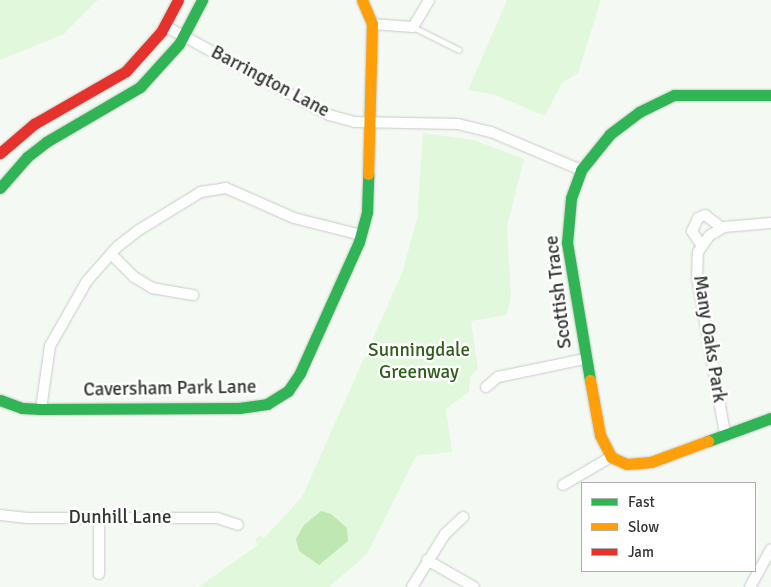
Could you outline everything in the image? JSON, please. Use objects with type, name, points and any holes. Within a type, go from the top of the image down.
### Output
[{"type":"street","points":[[0,153],[34,124],[126,71],[165,26],[178,0]]},
{"type":"street","points":[[0,188],[27,157],[46,142],[140,88],[184,36],[202,0]]},
{"type":"street","name":"Caversham Park Lane","points":[[0,400],[22,408],[41,409],[239,408],[274,400],[288,391],[300,373],[361,235],[368,202],[372,24],[362,0]]},
{"type":"street","points":[[372,24],[413,27],[429,0]]},
{"type":"street","name":"Barrington Lane","points":[[165,26],[320,111],[345,120],[369,122],[414,120],[458,124],[491,132],[581,170]]},
{"type":"street","name":"Scottish Trace","points":[[611,457],[600,435],[585,359],[567,243],[571,198],[581,170],[610,134],[640,112],[674,95],[771,95]]},
{"type":"street","points":[[41,409],[46,360],[50,346],[76,298],[111,254],[168,211],[201,192],[217,187],[238,192],[294,218],[361,235]]},
{"type":"street","name":"Many Oaks Park","points":[[722,228],[705,215],[698,218],[692,231],[702,246],[698,252],[697,278],[725,433]]},
{"type":"street","points":[[702,246],[709,236],[722,228],[771,223]]},
{"type":"street","points":[[111,254],[134,277],[152,288],[194,295]]},
{"type":"street","points":[[486,387],[498,376],[585,359]]},
{"type":"street","points":[[563,485],[611,457],[627,464],[651,462],[725,433],[771,418]]},
{"type":"street","name":"Dunhill Lane","points":[[0,515],[99,518],[217,518],[238,525]]},
{"type":"street","points":[[412,587],[427,560],[445,534],[463,517]]},
{"type":"street","points":[[99,518],[99,574]]},
{"type":"street","points":[[750,587],[771,549]]},
{"type":"street","points":[[427,560],[474,587]]},
{"type":"lane","points":[[413,27],[459,50]]},
{"type":"green space","points":[[0,0],[98,0],[64,34],[0,60]]},
{"type":"green space","points":[[507,0],[601,0],[578,73],[562,83],[545,116],[495,95],[468,90]]},
{"type":"green space","name":"Sunningdale Greenway","points":[[423,133],[474,140],[524,159],[507,227],[511,294],[507,315],[471,321],[478,369],[470,377],[469,392],[446,409],[452,452],[416,456],[367,554],[329,587],[198,587],[258,545],[255,539],[260,535],[264,538],[302,497],[402,273],[417,219]]},
{"type":"shaded area","points":[[321,511],[331,514],[347,528],[348,541],[319,565],[299,551],[296,539],[304,525]]},
{"type":"traffic: fast","points":[[0,188],[27,157],[46,142],[140,87],[179,44],[202,0]]},
{"type":"traffic: fast","points":[[590,380],[567,243],[571,198],[581,170],[610,134],[639,112],[674,95],[771,95]]},
{"type":"traffic: fast","points":[[0,400],[22,408],[41,409],[239,408],[267,404],[288,391],[300,373],[359,242],[367,212],[368,174]]},
{"type":"traffic: fast","points":[[708,441],[771,418]]},
{"type":"traffic: slow","points":[[362,0],[372,24],[368,174]]},
{"type":"traffic: slow","points":[[590,380],[600,435],[611,457],[627,464],[651,462],[708,441]]},
{"type":"traffic: jam","points":[[0,153],[34,124],[126,71],[161,32],[178,0]]}]
